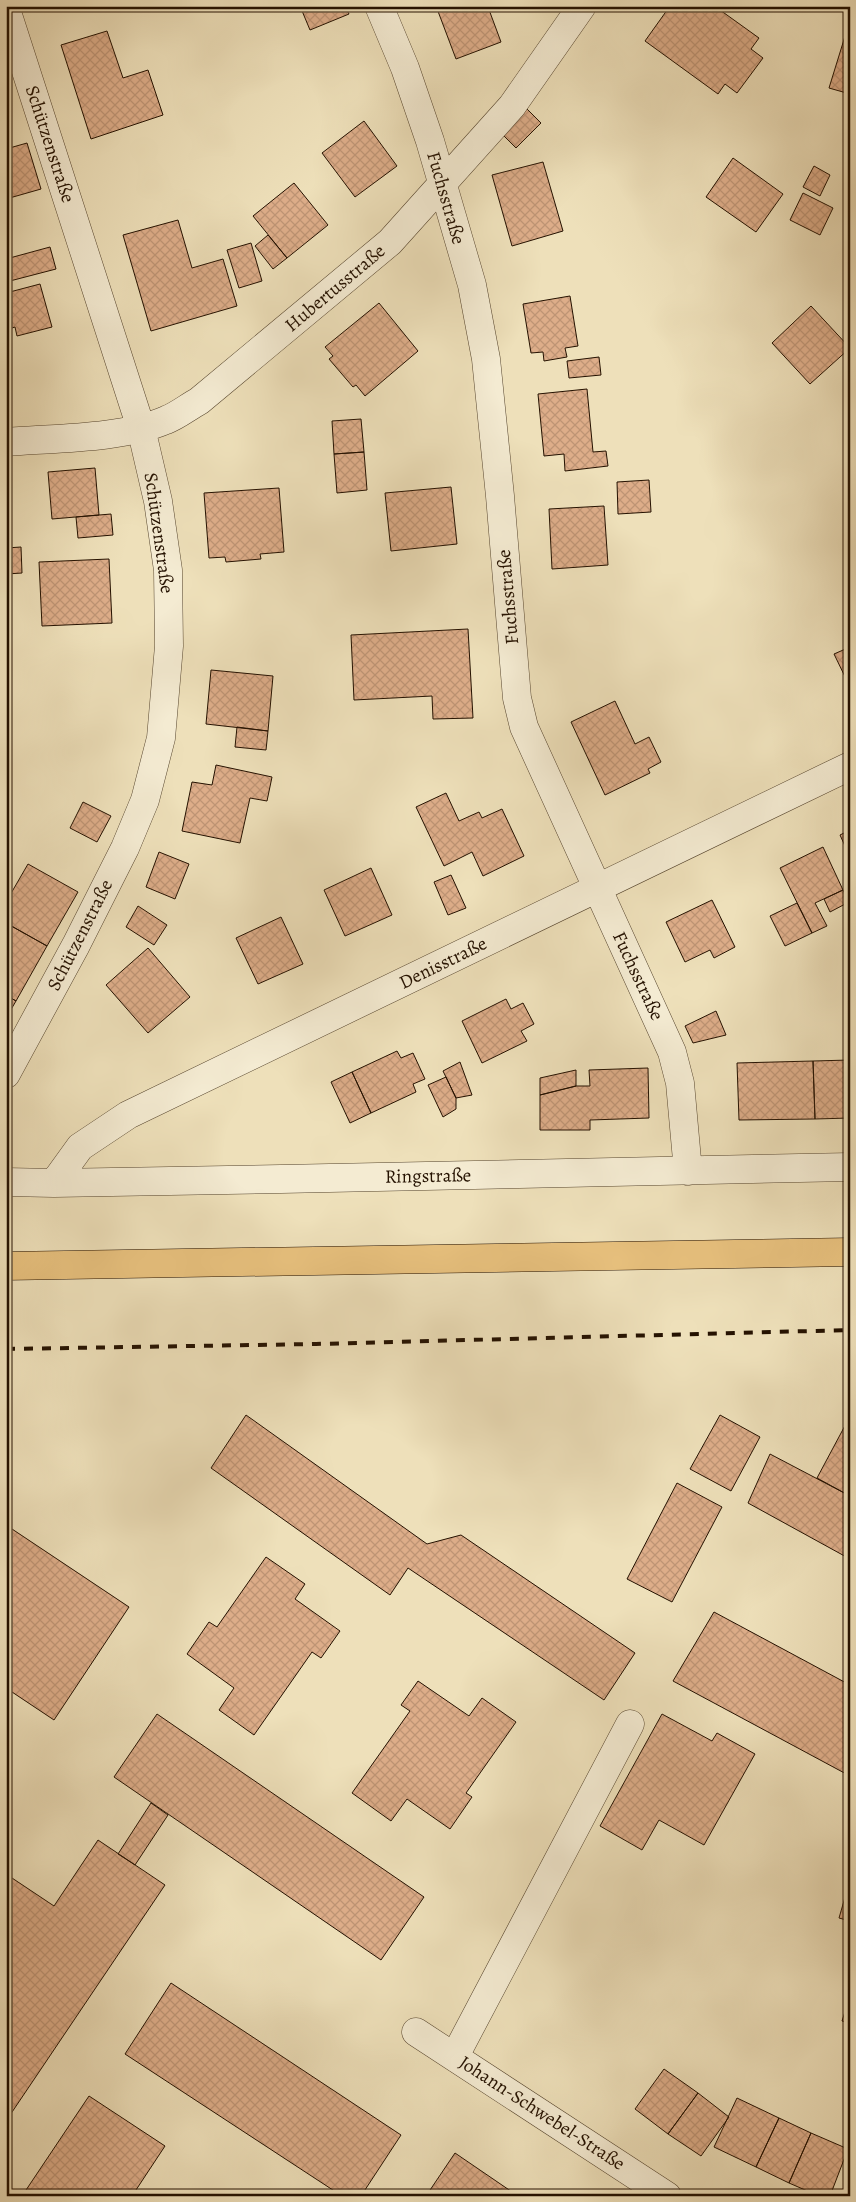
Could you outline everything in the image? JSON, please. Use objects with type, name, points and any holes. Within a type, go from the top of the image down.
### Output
[{"type":"main road","points":[[6,1266],[850,1252]]},
{"type":"street","name":"Fuchsstraße","points":[[378,6],[405,68],[430,141],[472,285],[486,359],[517,698],[524,726],[672,1052],[680,1083],[688,1171]]},
{"type":"street","name":"Hubertusstraße","points":[[6,442],[122,432],[141,428],[166,420],[199,401],[390,242],[512,106],[582,6]]},
{"type":"street","name":"Schützenstraße","points":[[6,9],[141,428],[158,501],[168,570],[169,646],[161,738],[145,800],[125,848],[6,1074]]},
{"type":"street","name":"Denisstraße","points":[[54,1183],[80,1147],[128,1115],[850,766]]},
{"type":"street","name":"Ringstraße","points":[[6,1182],[54,1183],[850,1168]]},
{"type":"street","points":[[455,2056],[630,1724]]},
{"type":"street","name":"Johann-Schwebel-Straße","points":[[416,2032],[667,2196]]},
{"type":"building","points":[[300,6],[345,6],[349,14],[310,30]]},
{"type":"building","points":[[436,6],[489,6],[501,42],[456,59]]},
{"type":"building","points":[[670,6],[723,6],[720,10],[759,38],[751,49],[763,58],[737,93],[725,84],[718,94],[645,41]]},
{"type":"building","points":[[850,20],[850,94],[829,88]]},
{"type":"building","points":[[107,31],[123,78],[148,70],[163,115],[91,139],[61,45]]},
{"type":"building","points":[[525,107],[541,123],[516,148],[500,132]]},
{"type":"building","points":[[364,121],[397,166],[355,197],[322,153]]},
{"type":"building","points":[[27,143],[41,189],[6,199],[6,149]]},
{"type":"building","points":[[733,158],[783,194],[756,232],[706,197]]},
{"type":"building","points":[[543,162],[563,231],[512,246],[492,175]]},
{"type":"building","points":[[814,166],[830,175],[820,196],[803,187]]},
{"type":"building","points":[[294,183],[328,225],[287,258],[253,216]]},
{"type":"building","points":[[803,193],[833,208],[820,235],[790,220]]},
{"type":"building","points":[[178,220],[192,268],[223,259],[237,306],[151,331],[123,235]]},
{"type":"building","points":[[268,235],[287,258],[273,269],[255,246]]},
{"type":"building","points":[[251,243],[262,281],[239,288],[227,250]]},
{"type":"building","points":[[50,247],[56,269],[6,282],[6,259]]},
{"type":"building","points":[[40,284],[52,327],[17,336],[15,327],[6,330],[6,293]]},
{"type":"building","points":[[570,296],[578,346],[565,348],[567,357],[544,361],[543,352],[531,353],[523,304]]},
{"type":"building","points":[[379,303],[418,351],[365,396],[356,385],[353,387],[329,359],[333,356],[325,347]]},
{"type":"building","points":[[811,306],[850,348],[810,384],[772,343]]},
{"type":"building","points":[[599,357],[601,375],[569,378],[567,361]]},
{"type":"building","points":[[587,389],[593,452],[606,451],[608,466],[565,471],[564,454],[544,456],[538,394]]},
{"type":"building","points":[[361,419],[364,452],[334,454],[332,421]]},
{"type":"building","points":[[364,452],[367,490],[337,493],[334,454]]},
{"type":"building","points":[[95,468],[99,515],[52,519],[48,472]]},
{"type":"building","points":[[649,480],[651,512],[618,514],[617,482]]},
{"type":"building","points":[[451,487],[457,544],[391,551],[385,493]]},
{"type":"building","points":[[279,488],[284,552],[260,554],[261,559],[226,562],[225,557],[209,558],[204,493]]},
{"type":"building","points":[[604,506],[608,565],[552,569],[549,509]]},
{"type":"building","points":[[111,514],[113,535],[78,538],[76,517]]},
{"type":"building","points":[[21,547],[22,573],[6,574],[6,548]]},
{"type":"building","points":[[109,559],[112,623],[42,626],[39,562]]},
{"type":"building","points":[[468,629],[473,718],[433,719],[432,696],[354,700],[351,635]]},
{"type":"building","points":[[850,647],[850,687],[834,654]]},
{"type":"building","points":[[211,670],[273,676],[268,731],[206,724]]},
{"type":"building","points":[[615,701],[635,744],[649,737],[661,762],[648,769],[650,773],[605,795],[571,722]]},
{"type":"building","points":[[237,727],[268,731],[266,750],[235,747]]},
{"type":"building","points":[[216,765],[272,777],[267,801],[250,798],[240,843],[182,831],[192,782],[212,785]]},
{"type":"building","points":[[446,793],[459,821],[479,812],[482,818],[502,809],[524,856],[483,876],[472,852],[444,866],[416,807]]},
{"type":"building","points":[[83,802],[111,816],[97,842],[70,828]]},
{"type":"building","points":[[850,830],[850,857],[840,835]]},
{"type":"building","points":[[823,847],[843,890],[815,903],[827,926],[812,933],[780,868]]},
{"type":"building","points":[[159,852],[189,864],[175,899],[146,887]]},
{"type":"building","points":[[28,864],[78,892],[47,946],[6,923],[6,902]]},
{"type":"building","points":[[371,868],[392,915],[345,936],[324,890]]},
{"type":"building","points":[[451,875],[466,908],[448,915],[434,882]]},
{"type":"building","points":[[843,890],[849,902],[830,912],[824,899]]},
{"type":"building","points":[[712,900],[735,947],[714,958],[710,950],[685,962],[666,922]]},
{"type":"building","points":[[797,903],[812,933],[785,946],[770,916]]},
{"type":"building","points":[[138,906],[167,925],[154,945],[126,927]]},
{"type":"building","points":[[281,917],[303,964],[258,984],[236,938]]},
{"type":"building","points":[[6,923],[47,946],[16,1001],[6,995]]},
{"type":"building","points":[[148,948],[190,997],[148,1033],[106,985]]},
{"type":"building","points":[[6,995],[16,1001],[6,1018]]},
{"type":"building","points":[[506,999],[511,1009],[523,1003],[534,1024],[521,1031],[527,1041],[482,1063],[462,1021]]},
{"type":"building","points":[[716,1011],[726,1035],[693,1043],[685,1026]]},
{"type":"building","points":[[397,1051],[401,1058],[413,1053],[425,1079],[413,1084],[416,1092],[371,1113],[352,1072]]},
{"type":"building","points":[[850,1060],[850,1118],[815,1119],[813,1061]]},
{"type":"building","points":[[813,1061],[815,1119],[739,1120],[737,1063]]},
{"type":"building","points":[[460,1062],[472,1095],[456,1098],[443,1071]]},
{"type":"building","points":[[648,1068],[649,1118],[590,1120],[590,1130],[540,1130],[540,1095],[576,1086],[590,1086],[589,1070]]},
{"type":"building","points":[[576,1070],[576,1086],[540,1095],[540,1078]]},
{"type":"building","points":[[352,1072],[371,1113],[350,1123],[331,1082]]},
{"type":"building","points":[[446,1077],[456,1098],[456,1109],[443,1117],[428,1085]]},
{"type":"building","points":[[246,1415],[427,1544],[461,1535],[635,1653],[604,1700],[408,1568],[390,1595],[211,1468]]},
{"type":"building","points":[[720,1415],[760,1437],[731,1491],[690,1469]]},
{"type":"building","points":[[848,1420],[850,1420],[850,1496],[817,1478]]},
{"type":"building","points":[[770,1454],[850,1496],[850,1559],[748,1503]]},
{"type":"building","points":[[677,1483],[722,1507],[672,1602],[627,1579]]},
{"type":"building","points":[[6,1525],[129,1607],[54,1720],[6,1688]]},
{"type":"building","points":[[266,1557],[305,1584],[295,1599],[340,1631],[321,1658],[312,1652],[254,1735],[219,1710],[234,1688],[187,1654],[209,1622],[217,1627]]},
{"type":"building","points":[[714,1612],[850,1685],[850,1776],[673,1681]]},
{"type":"building","points":[[418,1681],[469,1716],[482,1698],[516,1722],[466,1793],[472,1797],[450,1829],[407,1799],[391,1821],[352,1793],[410,1711],[401,1705]]},
{"type":"building","points":[[157,1714],[424,1897],[381,1960],[114,1777]]},
{"type":"building","points":[[662,1714],[712,1741],[717,1733],[755,1754],[704,1845],[659,1820],[642,1850],[600,1826]]},
{"type":"building","points":[[151,1803],[168,1815],[135,1865],[118,1854]]},
{"type":"building","points":[[98,1840],[165,1885],[6,2121],[6,1874],[54,1906]]},
{"type":"building","points":[[850,1880],[850,1921],[839,1918]]},
{"type":"building","points":[[171,1983],[401,2135],[361,2196],[342,2196],[125,2054]]},
{"type":"building","points":[[850,1996],[850,2023],[842,2021]]},
{"type":"building","points":[[664,2069],[698,2093],[668,2134],[635,2109]]},
{"type":"building","points":[[698,2093],[729,2117],[701,2156],[668,2134]]},
{"type":"building","points":[[89,2096],[165,2146],[132,2196],[22,2196]]},
{"type":"building","points":[[737,2098],[779,2118],[756,2167],[714,2147]]},
{"type":"building","points":[[779,2118],[811,2133],[789,2183],[756,2167]]},
{"type":"building","points":[[811,2133],[848,2149],[830,2196],[819,2196],[789,2183]]},
{"type":"building","points":[[455,2153],[518,2196],[426,2196]]},
{"type":"railway","points":[[6,1349],[316,1344],[850,1330]]}]
